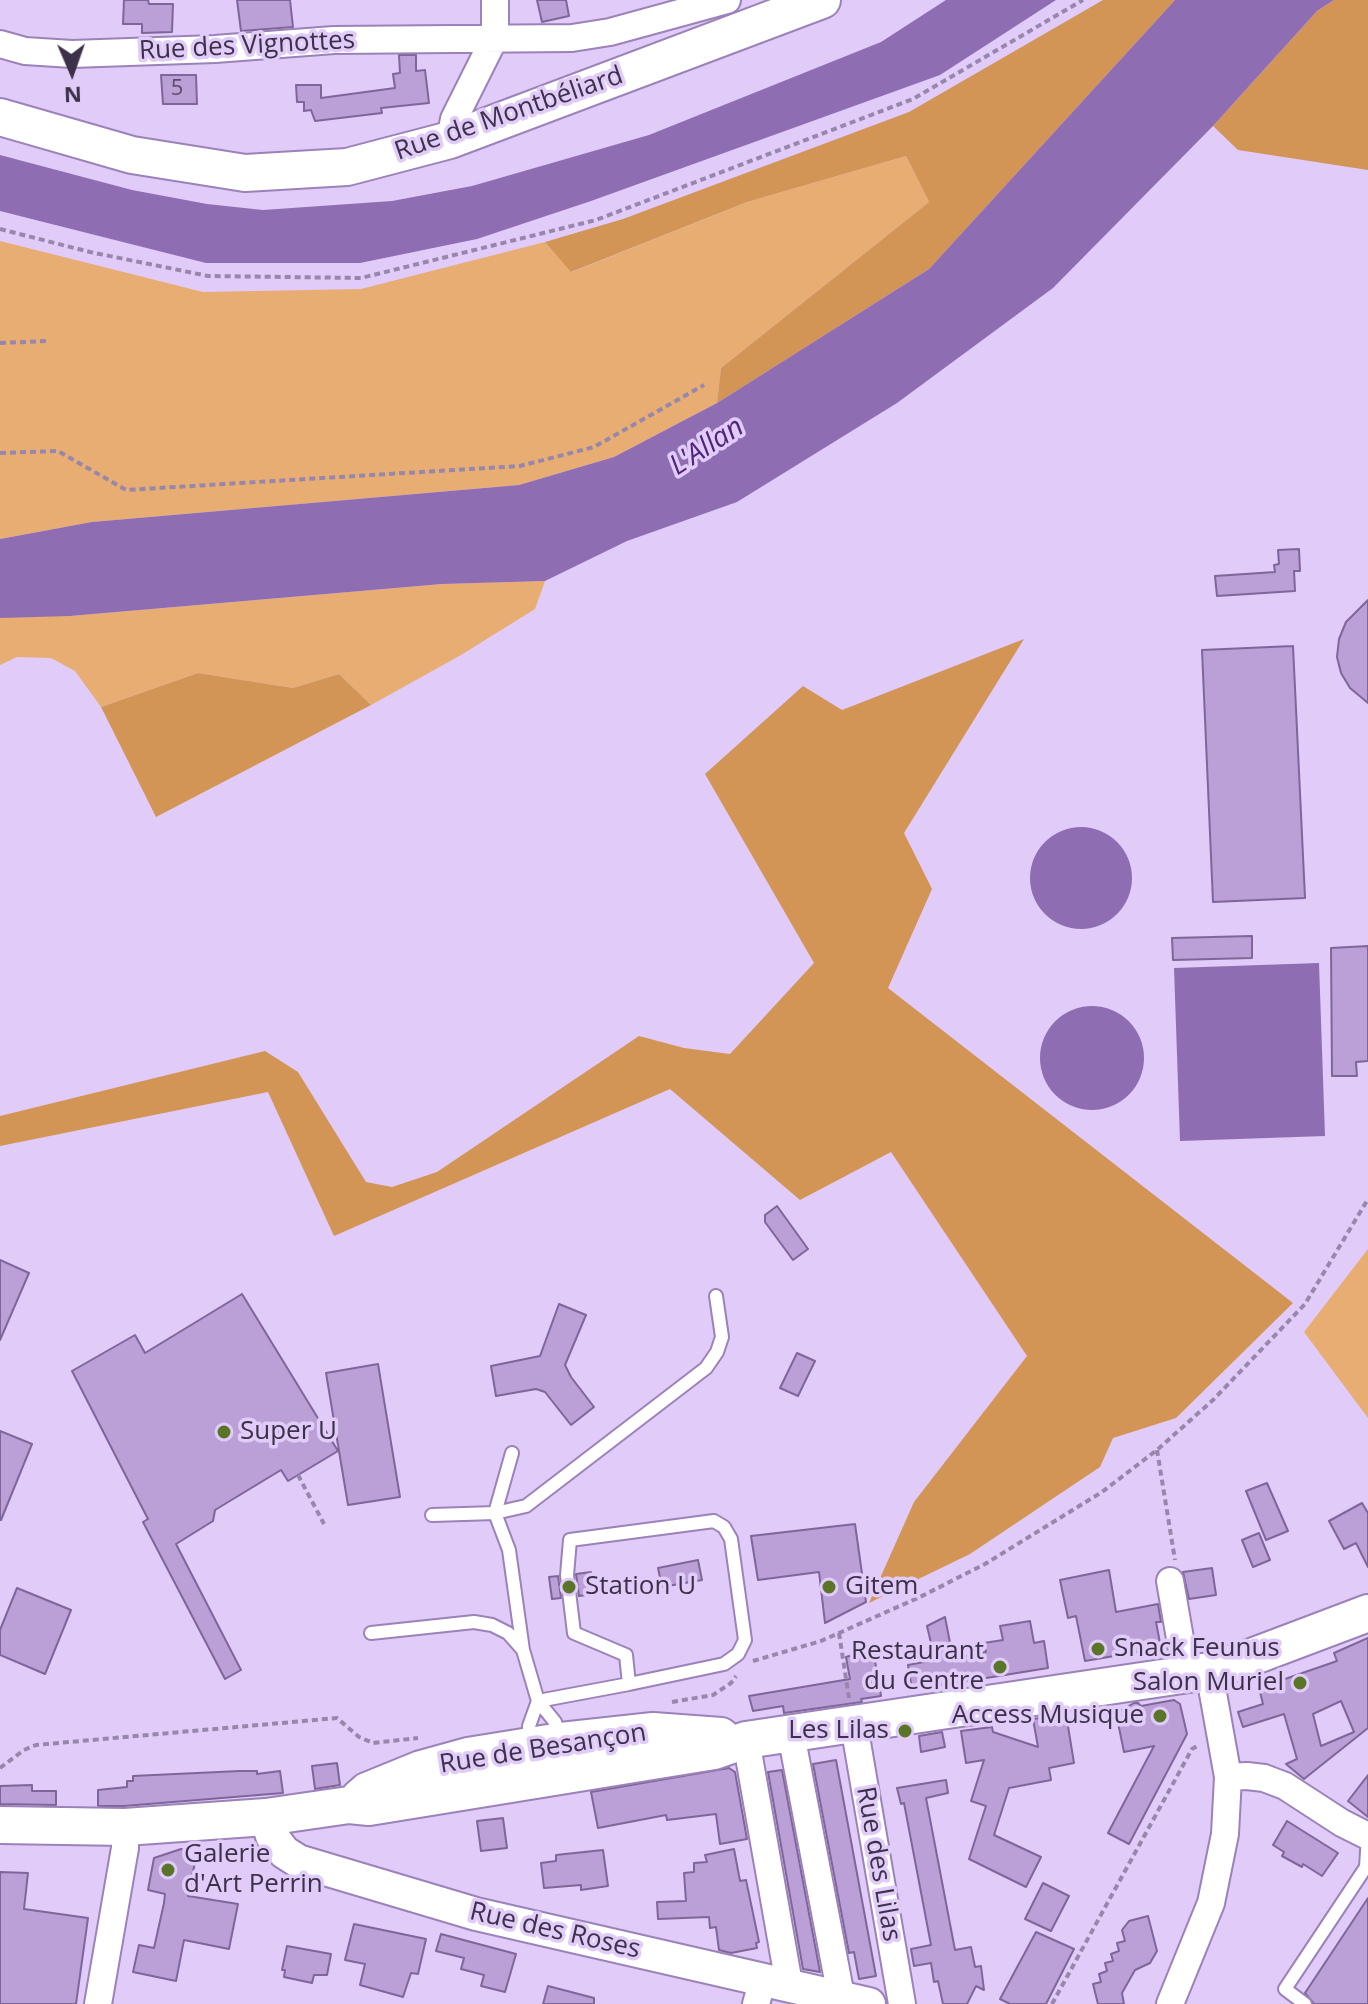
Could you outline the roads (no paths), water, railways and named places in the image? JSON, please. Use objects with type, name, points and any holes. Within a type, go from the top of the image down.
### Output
[{"type":"main road","name":"Rue de Montbéliard","points":[[0,117],[132,155],[245,173],[347,167],[450,140],[822,0]]},
{"type":"main road","name":"Rue de Besançon","points":[[0,1825],[125,1827],[266,1817],[349,1805],[367,1791],[421,1769],[468,1756],[546,1755],[653,1731],[746,1740],[1197,1672],[1368,1613]]},
{"type":"street","points":[[450,140],[454,119],[495,37],[495,0]]},
{"type":"street","name":"Rue des Vignottes","points":[[0,44],[25,51],[72,54],[215,49],[334,40],[572,38],[610,32],[727,0]]},
{"type":"street","points":[[1170,1581],[1221,1741],[1228,1777],[1225,1834],[1214,1892],[1170,2004]]},
{"type":"street","name":"Rue des Lilas","points":[[854,1725],[902,2004]]},
{"type":"street","points":[[791,1734],[855,2000]]},
{"type":"street","points":[[746,1740],[769,1989]]},
{"type":"street","points":[[1228,1777],[1264,1778],[1285,1786],[1368,1836]]},
{"type":"street","name":"Rue des Roses","points":[[266,1817],[272,1836],[284,1852],[298,1861],[476,1914],[769,1989],[855,2000]]},
{"type":"street","points":[[98,2004],[125,1848],[125,1827]]},
{"type":"lane","points":[[432,1515],[495,1513],[526,1506],[706,1368],[717,1352],[722,1337],[716,1296]]},
{"type":"lane","points":[[512,1453],[495,1513],[509,1550],[523,1650],[538,1701],[555,1722],[546,1755]]},
{"type":"lane","points":[[538,1701],[629,1684],[724,1664],[738,1654],[745,1640],[731,1539],[724,1527],[714,1521],[570,1540],[567,1575],[574,1633],[626,1655],[629,1684]]},
{"type":"lane","points":[[371,1633],[474,1622],[492,1625],[508,1633],[523,1650]]},
{"type":"lane","points":[[538,1701],[529,1726],[546,1755]]},
{"type":"lane","points":[[1305,2004],[1285,1989],[1366,1867],[1368,1836]]},
{"type":"water","points":[[946,0],[1056,0],[940,75],[477,239],[360,263],[206,263],[0,211],[0,155],[132,190],[207,204],[263,210],[392,201],[472,186],[649,135],[881,42]]},
{"type":"water","name":"L'Allan","points":[[1175,0],[1334,0],[1317,11],[1213,126],[1053,288],[897,403],[737,502],[627,541],[545,581],[442,584],[70,616],[0,618],[0,539],[92,522],[519,485],[614,457],[717,403],[929,269]]},
{"type":"water","points":[[1081,827],[1101,831],[1117,842],[1128,858],[1132,878],[1128,898],[1117,914],[1101,925],[1081,929],[1061,925],[1045,914],[1034,898],[1030,878],[1034,858],[1045,842],[1061,831]]},
{"type":"water","points":[[1319,963],[1325,1136],[1180,1141],[1174,968]]},
{"type":"water","points":[[1092,1006],[1112,1010],[1135,1029],[1144,1058],[1140,1078],[1121,1101],[1092,1110],[1072,1106],[1049,1087],[1040,1058],[1044,1038],[1063,1015]]},
{"type":"place","name":"Super U","points":[[224,1432]]},
{"type":"place","name":"Station U","points":[[569,1587]]},
{"type":"place","name":"Gitem","points":[[829,1587]]},
{"type":"place","name":"Snack Feunus","points":[[1098,1649]]},
{"type":"place","name":"Restaurant du Centre","points":[[1000,1667]]},
{"type":"place","name":"Salon Muriel","points":[[1300,1683]]},
{"type":"place","name":"Access Musique","points":[[1160,1716]]},
{"type":"place","name":"Les Lilas","points":[[905,1731]]},
{"type":"place","name":"Galerie d'Art Perrin","points":[[168,1870]]}]
